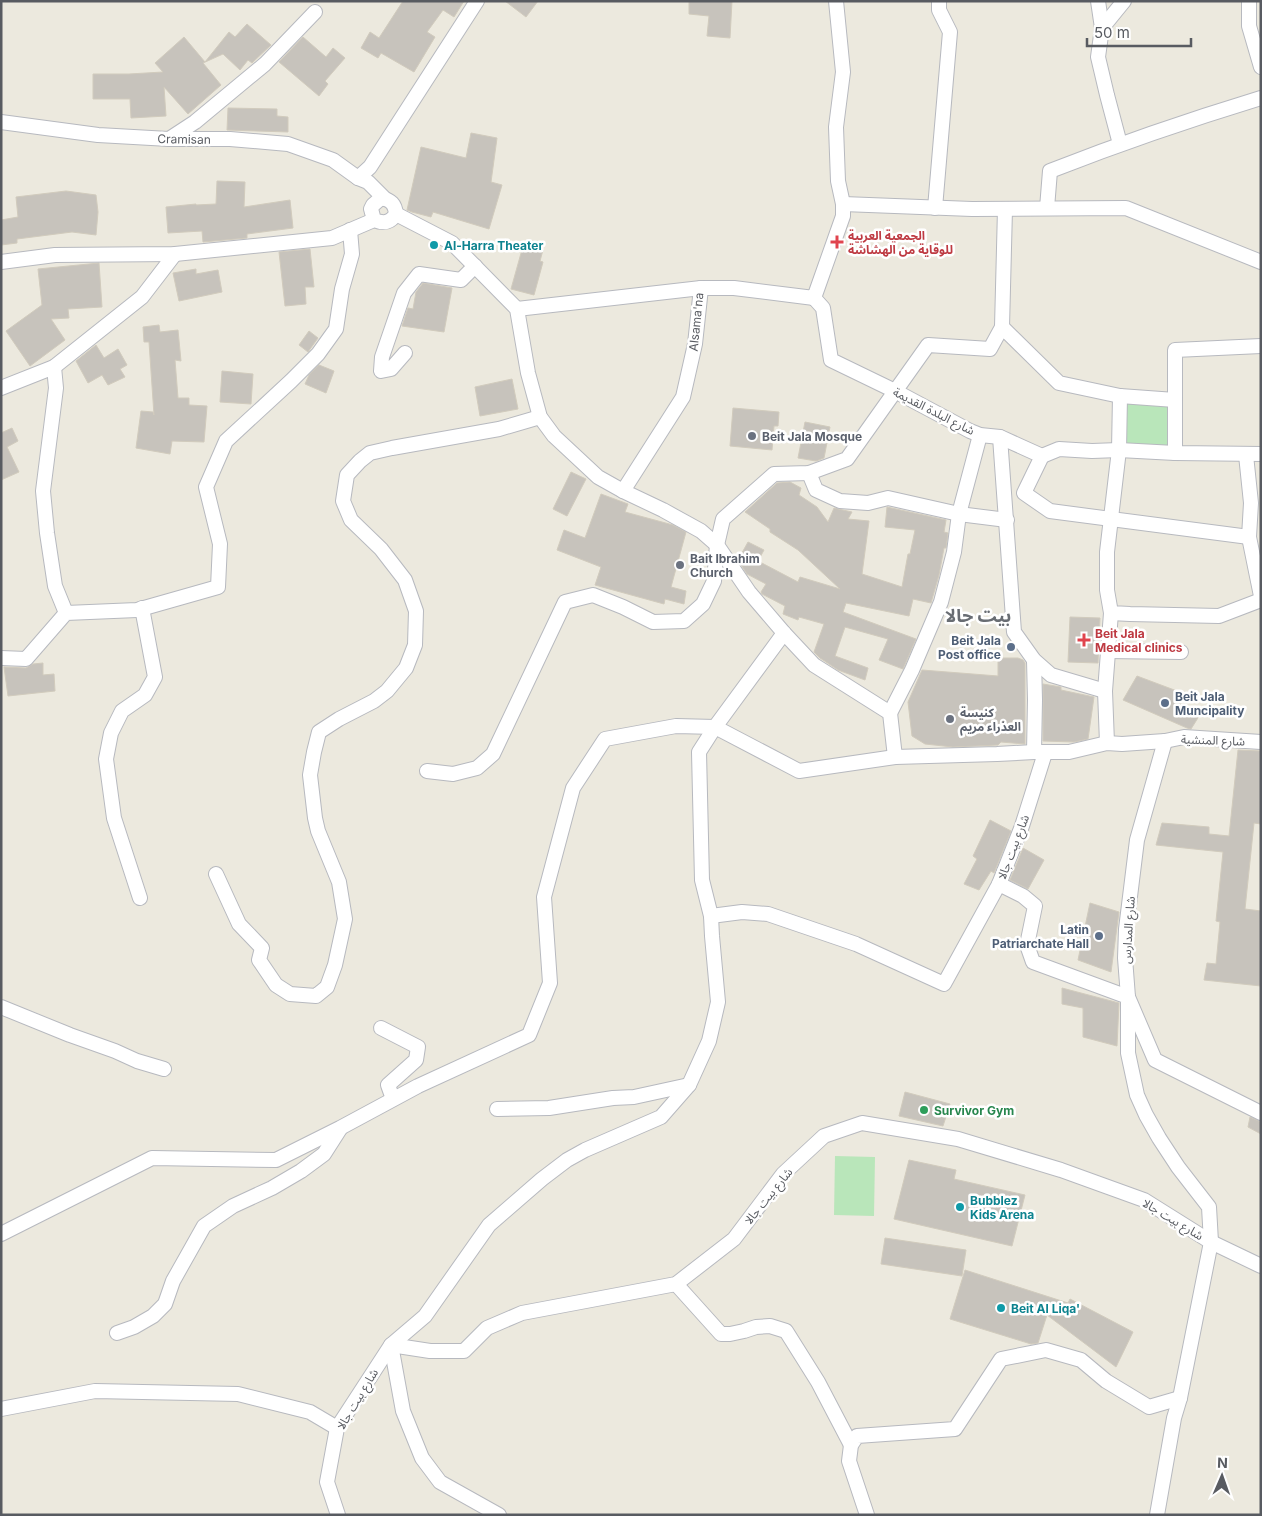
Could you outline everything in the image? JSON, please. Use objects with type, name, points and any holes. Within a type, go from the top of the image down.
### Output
[{"type":"street","points":[[396,214],[391,221],[386,223],[373,215],[366,191],[358,178],[370,168],[477,1]]},
{"type":"street","points":[[701,288],[734,288],[814,298],[843,216],[843,204],[838,181],[836,127],[843,72],[836,1]]},
{"type":"street","points":[[934,208],[950,32],[939,10],[939,1]]},
{"type":"street","points":[[1098,1],[1102,28],[1098,56],[1120,144]]},
{"type":"street","points":[[1102,28],[1124,1]]},
{"type":"street","points":[[1249,1],[1249,26],[1261,67]]},
{"type":"street","points":[[170,139],[195,122],[265,64],[315,12]]},
{"type":"street","points":[[1047,208],[1050,172],[1120,144],[1261,98]]},
{"type":"street","name":"Cramisan","points":[[1,122],[98,136],[230,139],[288,144],[333,160],[358,178],[368,182],[385,199]]},
{"type":"street","points":[[1,658],[26,658],[66,613],[137,610],[218,587],[220,544],[206,487],[226,441],[318,354],[336,329],[342,289],[352,254],[353,229],[362,219],[365,211],[366,191]]},
{"type":"street","points":[[1,262],[55,255],[175,254],[332,238],[353,229],[373,215],[376,201],[380,198],[385,199],[393,204],[396,214],[452,243],[517,309],[528,373],[540,417],[554,436],[598,477],[701,531],[717,545],[749,592],[814,665],[890,713]]},
{"type":"street","points":[[843,204],[972,210],[1126,208],[1261,262]]},
{"type":"street","points":[[427,771],[453,774],[477,768],[493,754],[565,602],[593,595],[653,622],[684,622],[703,604],[714,581],[717,545],[723,519],[774,474],[809,473],[847,459],[928,345],[990,349],[1002,327],[1006,209]]},
{"type":"street","points":[[1,388],[54,367],[142,297],[175,254]]},
{"type":"street","points":[[405,353],[392,369],[381,370],[382,357],[390,329],[404,293],[419,274],[461,280],[475,266]]},
{"type":"street","name":"Alsama'na","points":[[517,309],[701,288],[695,344],[684,397],[623,491]]},
{"type":"street","name":"شارع البلدة القديمة","points":[[814,298],[823,308],[831,360],[980,435],[1000,437],[1042,456]]},
{"type":"street","points":[[1002,327],[1059,383],[1120,396],[1175,400]]},
{"type":"street","points":[[1175,453],[1175,350],[1261,346]]},
{"type":"street","points":[[54,367],[56,388],[43,491],[55,586],[66,613]]},
{"type":"street","points":[[1107,743],[1105,691],[1111,613],[1107,590],[1106,552],[1119,450],[1120,396]]},
{"type":"street","points":[[216,874],[239,924],[262,948],[259,960],[276,986],[290,994],[316,996],[327,987],[335,965],[345,919],[339,882],[318,831],[315,818],[310,776],[319,732],[339,719],[374,701],[387,691],[406,668],[415,644],[416,611],[405,580],[381,549],[351,520],[343,501],[348,475],[370,453],[500,429],[540,417]]},
{"type":"street","points":[[895,756],[890,713],[912,670],[941,602],[954,552],[959,514],[980,435]]},
{"type":"street","points":[[1000,437],[1014,632],[1034,660],[1051,675],[1105,691]]},
{"type":"street","points":[[1249,537],[1111,520],[1050,510],[1024,493],[1042,456],[1059,449],[1092,452],[1119,450],[1261,454]]},
{"type":"street","points":[[1111,613],[1219,616],[1261,598],[1249,537],[1251,504],[1246,455]]},
{"type":"street","points":[[809,473],[816,490],[840,501],[868,503],[888,498],[959,514],[1007,520]]},
{"type":"street","points":[[140,898],[114,818],[106,759],[110,733],[122,711],[145,695],[155,677],[142,608]]},
{"type":"street","name":"شارع بيت جالا","points":[[338,1515],[327,1482],[337,1428],[391,1345],[425,1316],[489,1225],[535,1184],[567,1160],[585,1150],[660,1117],[689,1085],[709,1041],[718,1002],[711,916],[702,880],[699,752],[784,633]]},
{"type":"street","points":[[1108,651],[1181,652]]},
{"type":"street","name":"شارع بيت جالا","points":[[711,916],[742,912],[768,914],[856,944],[944,984],[999,884],[1022,826],[1039,752],[1035,734],[1034,660]]},
{"type":"street","points":[[1,1234],[152,1158],[276,1160],[418,1086],[530,1034],[550,983],[544,897],[574,788],[605,739],[676,726],[715,728]]},
{"type":"street","name":"شارع المنشية","points":[[715,728],[799,771],[895,756],[1070,752],[1107,743],[1122,744],[1165,741],[1184,737],[1261,742]]},
{"type":"street","name":"شارع المدارس","points":[[1165,741],[1137,840],[1126,929],[1125,958],[1128,996],[1156,1060],[1261,1113]]},
{"type":"street","points":[[999,884],[1023,896],[1035,906],[1027,945],[1033,962],[1128,996],[1128,1053],[1137,1095],[1159,1138],[1178,1167],[1209,1207],[1211,1242],[1180,1398],[1174,1418],[1157,1515]]},
{"type":"street","points":[[1,1007],[137,1061],[164,1069]]},
{"type":"street","points":[[381,1028],[418,1047],[416,1060],[388,1085],[393,1100]]},
{"type":"street","points":[[497,1109],[549,1108],[613,1098],[634,1097],[689,1085]]},
{"type":"street","name":"شارع بيت جالا","points":[[391,1345],[430,1351],[464,1351],[487,1328],[522,1313],[676,1284],[734,1239],[783,1174],[824,1136],[862,1124],[958,1139],[1061,1170],[1144,1200],[1211,1242],[1261,1266]]},
{"type":"street","points":[[117,1334],[153,1316],[165,1304],[173,1281],[204,1226],[233,1206],[272,1188],[301,1171],[324,1154],[340,1128]]},
{"type":"street","points":[[676,1284],[721,1334],[744,1331],[756,1326],[770,1326],[786,1331],[818,1382],[851,1445]]},
{"type":"street","points":[[391,1345],[404,1411],[422,1458],[440,1482],[499,1515]]},
{"type":"street","points":[[867,1515],[849,1461],[851,1445],[857,1436],[955,1429],[1001,1359],[1046,1350],[1081,1360],[1106,1381],[1149,1407],[1180,1398]]},
{"type":"street","points":[[1,1409],[95,1391],[238,1394],[310,1412],[337,1428]]},
{"type":"green space","points":[[1120,396],[1175,400],[1175,453],[1119,450]]},
{"type":"green space","points":[[835,1156],[875,1157],[874,1216],[834,1215]]},
{"type":"building","points":[[403,1],[464,1],[454,17],[443,10],[427,32],[435,37],[414,72],[381,53],[378,58],[361,48],[370,32],[379,38]]},
{"type":"building","points":[[505,1],[538,1],[526,17]]},
{"type":"building","points":[[689,1],[732,1],[730,38],[707,36],[709,16],[689,14]]},
{"type":"building","points":[[247,24],[271,45],[252,63],[248,60],[240,70],[223,54],[203,63],[221,85],[188,114],[164,87],[166,116],[131,118],[130,99],[93,99],[93,74],[163,72],[155,63],[184,37],[205,62],[229,32],[235,37]]},
{"type":"building","points":[[303,37],[326,57],[333,48],[345,58],[325,81],[328,84],[319,96],[279,62]]},
{"type":"building","points":[[228,108],[277,109],[277,116],[288,117],[288,132],[227,130]]},
{"type":"building","points":[[471,133],[497,138],[491,182],[502,185],[489,229],[433,212],[431,217],[407,210],[421,147],[466,158]]},
{"type":"building","points":[[217,181],[245,182],[244,207],[290,200],[293,228],[247,234],[247,238],[203,242],[202,231],[168,233],[166,207],[216,204]]},
{"type":"building","points":[[66,191],[96,195],[98,212],[96,235],[72,232],[17,239],[17,243],[1,245],[1,220],[18,217],[16,197]]},
{"type":"building","points":[[523,246],[543,250],[540,261],[543,262],[534,295],[511,289]]},
{"type":"building","points":[[310,249],[314,287],[305,287],[306,304],[285,306],[279,252]]},
{"type":"building","points":[[99,263],[102,307],[68,309],[69,318],[51,319],[65,340],[30,366],[6,331],[42,305],[38,269]]},
{"type":"building","points":[[196,269],[196,274],[218,270],[222,292],[179,301],[173,273]]},
{"type":"building","points":[[423,283],[452,288],[444,332],[402,326],[408,308],[413,309],[416,292]]},
{"type":"building","points":[[159,325],[160,332],[178,330],[181,361],[175,360],[178,398],[189,398],[189,405],[207,406],[204,442],[172,441],[170,454],[136,448],[141,411],[153,412],[154,415],[149,342],[144,342],[143,327]]},
{"type":"building","points":[[309,331],[318,338],[308,352],[299,345]]},
{"type":"building","points":[[96,345],[104,358],[118,349],[127,365],[120,369],[125,377],[108,385],[102,375],[88,383],[76,361]]},
{"type":"building","points":[[319,365],[334,371],[326,393],[305,384],[309,375]]},
{"type":"building","points":[[222,371],[253,374],[251,404],[220,402]]},
{"type":"building","points":[[512,379],[518,409],[480,416],[475,387]]},
{"type":"building","name":"Beit Jala Mosque","points":[[733,408],[779,412],[778,426],[774,426],[772,450],[730,446]]},
{"type":"building","points":[[805,422],[830,427],[824,458],[816,461],[798,458]]},
{"type":"building","points":[[12,428],[18,441],[7,447],[19,472],[1,480],[1,433]]},
{"type":"building","points":[[571,472],[586,479],[567,516],[553,509]]},
{"type":"building","points":[[790,482],[801,488],[799,495],[817,507],[828,522],[834,508],[852,512],[848,519],[869,521],[862,574],[902,587],[915,530],[885,527],[887,507],[946,520],[944,532],[948,533],[946,548],[944,548],[931,603],[913,599],[909,616],[846,603],[843,612],[916,639],[903,669],[879,660],[888,639],[845,627],[835,656],[868,668],[865,680],[838,670],[814,652],[824,624],[799,617],[798,620],[783,614],[785,606],[762,594],[761,592],[766,584],[747,574],[738,560],[748,542],[764,550],[758,561],[798,582],[800,577],[840,589],[798,550],[770,532],[770,529],[745,512],[777,483]]},
{"type":"building","points":[[601,494],[628,504],[625,512],[673,525],[686,532],[671,587],[686,591],[684,604],[665,599],[664,604],[595,585],[601,567],[557,550],[564,530],[585,538]]},
{"type":"building","name":"Beit Jala Medical clinics","points":[[1070,617],[1100,618],[1098,663],[1068,662]]},
{"type":"building","points":[[998,658],[1018,658],[1025,663],[1025,744],[1001,742],[998,745],[953,747],[925,744],[912,736],[908,702],[922,670],[998,676]]},
{"type":"building","points":[[43,663],[43,675],[54,674],[55,691],[8,696],[4,667],[26,668],[33,664]]},
{"type":"building","points":[[1137,676],[1185,694],[1180,705],[1201,713],[1191,729],[1123,700]]},
{"type":"building","points":[[1043,684],[1061,687],[1061,690],[1094,697],[1088,739],[1074,742],[1043,741]]},
{"type":"building","points":[[1238,750],[1261,751],[1261,824],[1254,823],[1245,909],[1261,911],[1261,986],[1204,980],[1207,963],[1216,964],[1220,922],[1216,921],[1223,852],[1156,845],[1162,823],[1209,827],[1209,834],[1229,836]]},
{"type":"building","points":[[990,820],[1011,831],[994,873],[991,871],[979,890],[964,884],[977,859],[973,856]]},
{"type":"building","points":[[1023,848],[1044,860],[1028,889],[1010,880]]},
{"type":"building","name":"Latin Patriarchate Hall","points":[[1090,903],[1119,912],[1111,972],[1078,960]]},
{"type":"building","points":[[1062,988],[1119,1003],[1117,1046],[1083,1037],[1083,1008],[1062,1004]]},
{"type":"building","name":"Survivor Gym","points":[[905,1092],[950,1104],[943,1126],[899,1116]]},
{"type":"building","points":[[1250,1117],[1261,1122],[1261,1134],[1248,1127]]},
{"type":"building","name":"Bubblez Kids Arena","points":[[909,1160],[956,1170],[954,1179],[1025,1195],[1012,1246],[894,1219]]},
{"type":"building","points":[[885,1238],[966,1250],[962,1276],[881,1264]]},
{"type":"building","name":"Beit Al Liqa'","points":[[965,1270],[1068,1303],[1070,1299],[1133,1332],[1116,1367],[1047,1315],[1038,1343],[1031,1344],[950,1319]]},
{"type":"place","name":"الجمعية العربية للوقاية من الهشاشة","points":[[837,242]]},
{"type":"place","name":"Al-Harra Theater","points":[[434,245]]},
{"type":"place","name":"Beit Jala Mosque","points":[[752,436]]},
{"type":"place","name":"Bait Ibrahim Church","points":[[680,565]]},
{"type":"place","name":"Beit Jala Medical clinics","points":[[1084,640]]},
{"type":"place","name":"Beit Jala Post office","points":[[1011,647]]},
{"type":"place","name":"Beit Jala Muncipality","points":[[1165,703]]},
{"type":"place","name":"كنيسة العذراء مريم","points":[[950,719]]},
{"type":"place","name":"Latin Patriarchate Hall","points":[[1099,936]]},
{"type":"place","name":"Survivor Gym","points":[[924,1110]]},
{"type":"place","name":"Bubblez Kids Arena","points":[[960,1207]]},
{"type":"place","name":"Beit Al Liqa'","points":[[1001,1308]]},
{"type":"district","name":"بيت جالا","points":[[978,615]]}]
